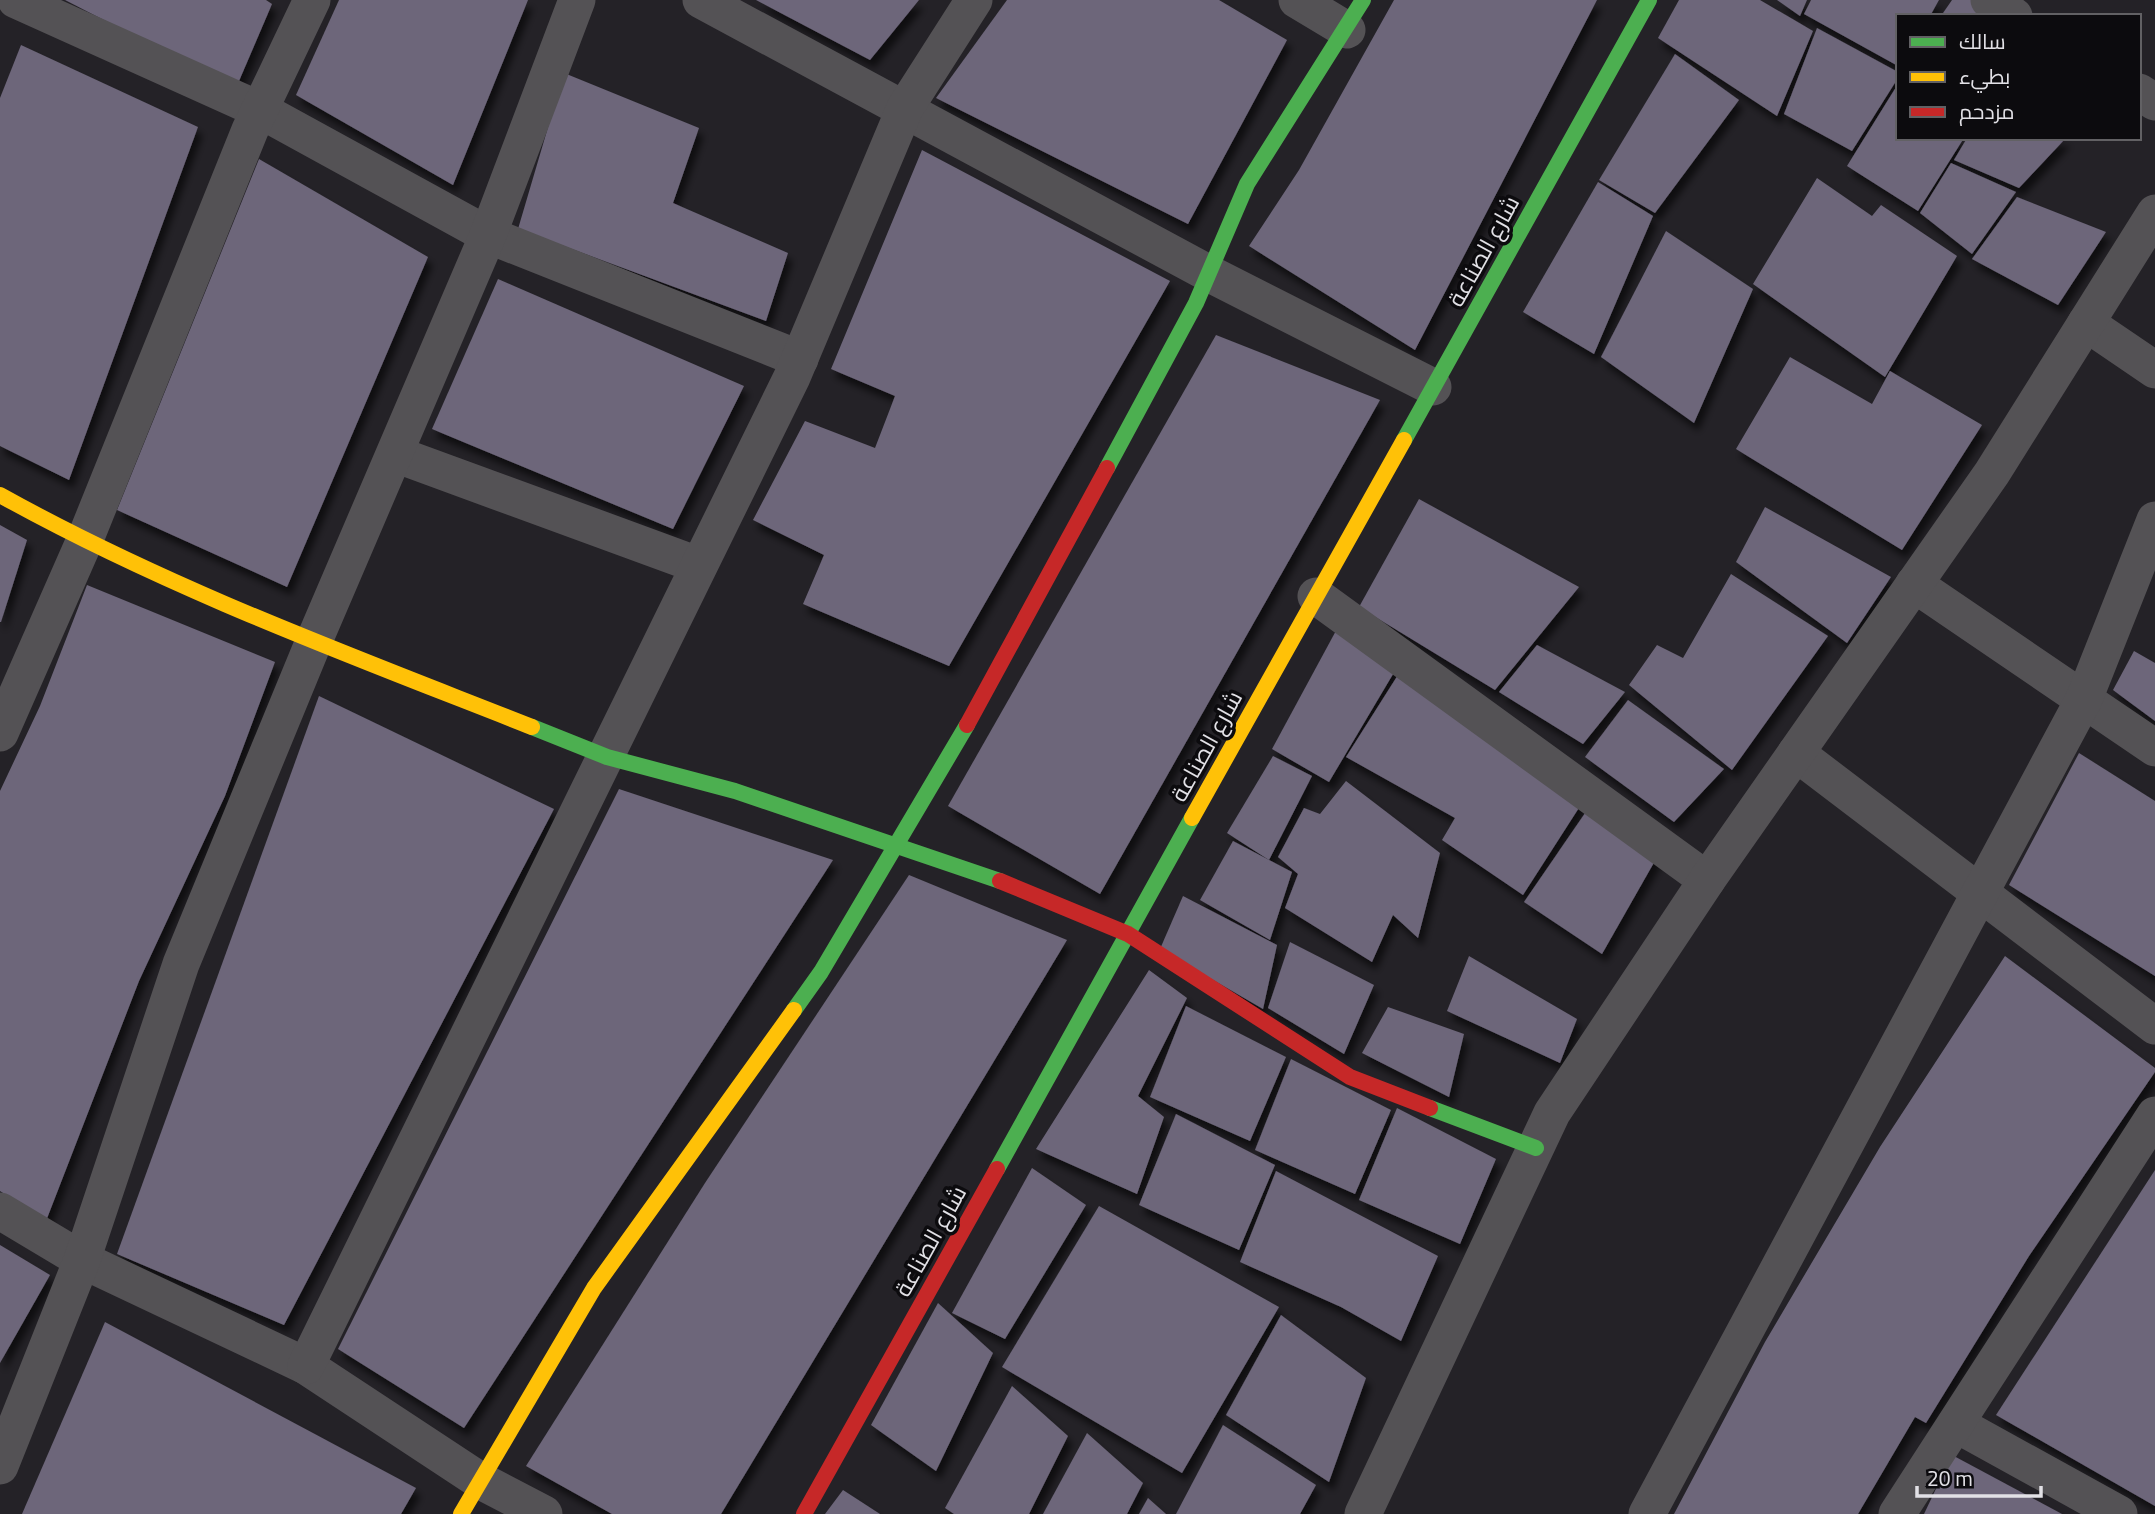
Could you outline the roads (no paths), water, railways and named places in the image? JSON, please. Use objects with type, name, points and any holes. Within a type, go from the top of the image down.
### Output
[{"type":"street","points":[[0,7],[4,0]]},
{"type":"street","points":[[16,0],[260,110],[488,235],[800,359]]},
{"type":"street","points":[[0,733],[84,542],[260,110],[312,0]]},
{"type":"street","points":[[0,1466],[82,1261],[181,964],[314,641],[488,235],[577,0]]},
{"type":"street","points":[[701,0],[1208,273],[1433,387]]},
{"type":"street","points":[[306,1366],[800,359],[905,108],[974,0]]},
{"type":"street","points":[[461,1514],[594,1288],[821,972],[982,699],[1196,303],[1247,184],[1355,15],[1297,0]]},
{"type":"street","name":"شارع الصناعة","points":[[804,1514],[1649,0]]},
{"type":"street","points":[[1989,0],[2011,14]]},
{"type":"street","points":[[1363,1514],[1552,1113],[1707,880],[1992,473],[2155,213]]},
{"type":"street","points":[[2086,323],[2155,370]]},
{"type":"street","points":[[395,454],[698,565]]},
{"type":"street","points":[[0,495],[84,542],[314,641],[607,757],[735,791],[896,845],[1003,882],[1128,934],[1350,1077],[1536,1149]]},
{"type":"street","points":[[1647,1514],[2084,699],[2155,520]]},
{"type":"street","points":[[1914,584],[2155,748]]},
{"type":"street","points":[[1316,596],[1707,880]]},
{"type":"street","points":[[1796,753],[2155,1026]]},
{"type":"street","points":[[1897,1514],[2155,1115]]},
{"type":"street","points":[[0,1211],[82,1261],[306,1366],[479,1480],[544,1514]]},
{"type":"street","points":[[1956,1424],[2119,1514]]}]
